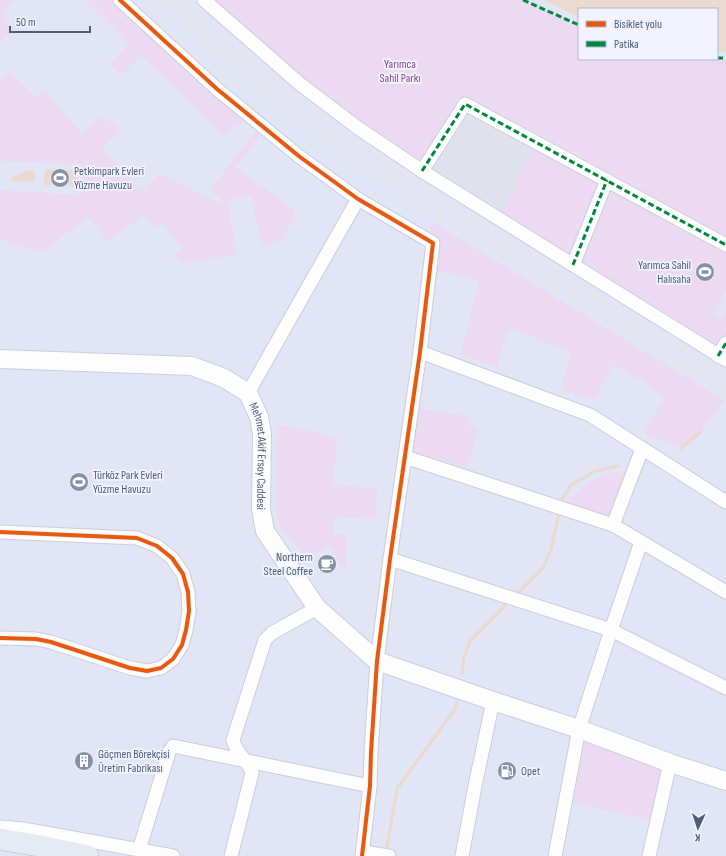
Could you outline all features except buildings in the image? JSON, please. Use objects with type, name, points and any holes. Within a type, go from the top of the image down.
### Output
[{"type":"highway","points":[[0,840],[35,845],[88,856]]},
{"type":"main road","name":"Mehmet Akif Ersoy Caddesi","points":[[0,359],[192,366],[224,378],[248,393],[259,418],[262,434],[261,509],[265,531],[317,608],[377,661]]},
{"type":"main road","points":[[377,661],[579,729],[670,763],[726,780]]},
{"type":"street","points":[[120,0],[218,89],[300,157],[358,199],[433,243],[420,352],[404,457],[377,661],[370,786],[363,854],[389,856]]},
{"type":"street","points":[[204,0],[300,84],[358,128],[422,171],[722,358],[726,343]]},
{"type":"street","points":[[422,171],[464,104],[726,245]]},
{"type":"street","points":[[573,265],[607,180]]},
{"type":"street","points":[[248,393],[358,199]]},
{"type":"street","points":[[420,352],[590,415],[726,502]]},
{"type":"street","points":[[613,525],[642,449]]},
{"type":"street","points":[[404,457],[613,525],[726,592]]},
{"type":"street","points":[[0,532],[136,538],[157,546],[172,558],[183,574],[188,592],[189,610],[182,645],[173,658],[162,668],[147,671],[130,668],[51,642],[36,639],[0,638]]},
{"type":"street","points":[[555,856],[579,729],[641,542]]},
{"type":"street","points":[[390,559],[611,630],[726,688]]},
{"type":"street","points":[[231,856],[252,773],[251,768],[238,753],[234,740],[265,640],[272,633],[317,608]]},
{"type":"street","points":[[462,856],[474,786],[493,701]]},
{"type":"street","points":[[139,850],[169,752],[173,746],[370,786]]},
{"type":"street","points":[[649,856],[670,763]]},
{"type":"street","points":[[0,827],[23,829],[173,856]]},
{"type":"shaded area","points":[[0,0],[544,0],[578,17],[578,60],[718,60],[718,51],[726,52],[726,856],[0,856]]},
{"type":"shaded area","points":[[544,0],[726,0],[726,52],[718,51],[718,8],[578,8],[578,17]]},
{"type":"shaded area","points":[[465,104],[536,142],[499,219],[422,171]]},
{"type":"shaded area","name":"Petkimpark Evleri Yüzme Havuzu","points":[[45,169],[77,171],[76,186],[44,185]]},
{"type":"shaded area","points":[[30,170],[34,172],[35,180],[30,182],[12,181],[11,177]]},
{"type":"shaded area","name":"Türköz Park Evleri Yüzme Havuzu","points":[[71,475],[87,476],[87,489],[71,488]]},
{"type":"green space","points":[[0,0],[14,0],[2,13],[11,32],[0,43]]},
{"type":"green space","points":[[84,0],[117,0],[244,122],[223,135],[141,55],[121,75],[109,64],[129,44]]},
{"type":"green space","name":"Yarımca Sahil Parkı","points":[[204,0],[523,0],[578,24],[578,60],[726,60],[726,291],[712,315],[721,319],[726,310],[726,343],[718,356],[499,219],[536,143],[465,104],[422,171],[358,128]]},
{"type":"green space","points":[[10,72],[35,97],[44,90],[82,134],[102,117],[122,130],[102,148],[141,191],[160,174],[219,203],[222,199],[210,190],[256,131],[261,135],[235,167],[296,211],[283,239],[262,246],[251,196],[227,200],[237,254],[185,263],[173,255],[182,248],[162,223],[155,228],[144,215],[108,241],[87,217],[44,252],[16,246],[0,239],[0,190],[82,195],[81,164],[0,161],[0,81]]},
{"type":"green space","points":[[429,220],[724,400],[701,432],[681,448],[644,433],[665,398],[648,388],[649,384],[614,365],[593,400],[560,390],[571,353],[526,334],[508,329],[497,368],[461,354],[480,281],[430,269],[433,243]]},
{"type":"green space","points":[[418,409],[468,416],[467,425],[478,428],[467,466],[412,452]]},
{"type":"green space","points":[[277,425],[321,433],[337,440],[333,485],[377,489],[376,519],[334,517],[333,534],[347,535],[345,569],[328,545],[308,560],[279,525],[276,513]]},
{"type":"green space","points":[[631,471],[612,521],[565,504],[589,481],[615,472]]},
{"type":"green space","points":[[579,729],[670,763],[657,821],[565,802]]},
{"type":"waterway","points":[[681,448],[701,432]]},
{"type":"waterway","points":[[562,499],[571,485],[595,471],[618,466]]},
{"type":"waterway","points":[[519,592],[543,568],[551,550],[558,517]]},
{"type":"waterway","points":[[462,673],[464,657],[470,641],[506,605]]},
{"type":"waterway","points":[[387,847],[397,789],[455,709],[457,701]]},
{"type":"railway","points":[[159,0],[205,44],[259,90],[353,160],[429,210],[726,396]]},
{"type":"railway","points":[[170,0],[210,38],[264,85],[355,152],[432,203],[726,388]]},
{"type":"railway","points":[[181,0],[215,33],[270,78],[357,144],[435,196],[726,378]]},
{"type":"marked path","points":[[523,0],[578,25]]},
{"type":"marked path","points":[[718,58],[726,58]]},
{"type":"marked path","points":[[422,171],[465,104],[726,245]]},
{"type":"marked path","points":[[573,265],[607,180]]},
{"type":"marked path","points":[[718,356],[726,343]]},
{"type":"cycle path","points":[[120,0],[217,89],[300,157],[358,199],[433,243],[420,352],[377,661],[370,786],[362,856]]},
{"type":"cycle path","points":[[0,532],[137,538],[157,546],[172,558],[183,574],[188,592],[189,611],[182,645],[173,659],[161,668],[147,671],[130,668],[51,642],[36,639],[0,638]]},
{"type":"place","name":"Petkimpark Evleri Yüzme Havuzu","points":[[60,178]]},
{"type":"place","name":"Yarımca Sahil Halısaha","points":[[705,272]]},
{"type":"place","name":"Türköz Park Evleri Yüzme Havuzu","points":[[79,482]]},
{"type":"place","name":"Northern Steel Coffee","points":[[327,564]]},
{"type":"place","name":"Göçmen Börekçisi Üretim Fabrikası","points":[[84,761]]},
{"type":"place","name":"Opet","points":[[507,771]]}]
